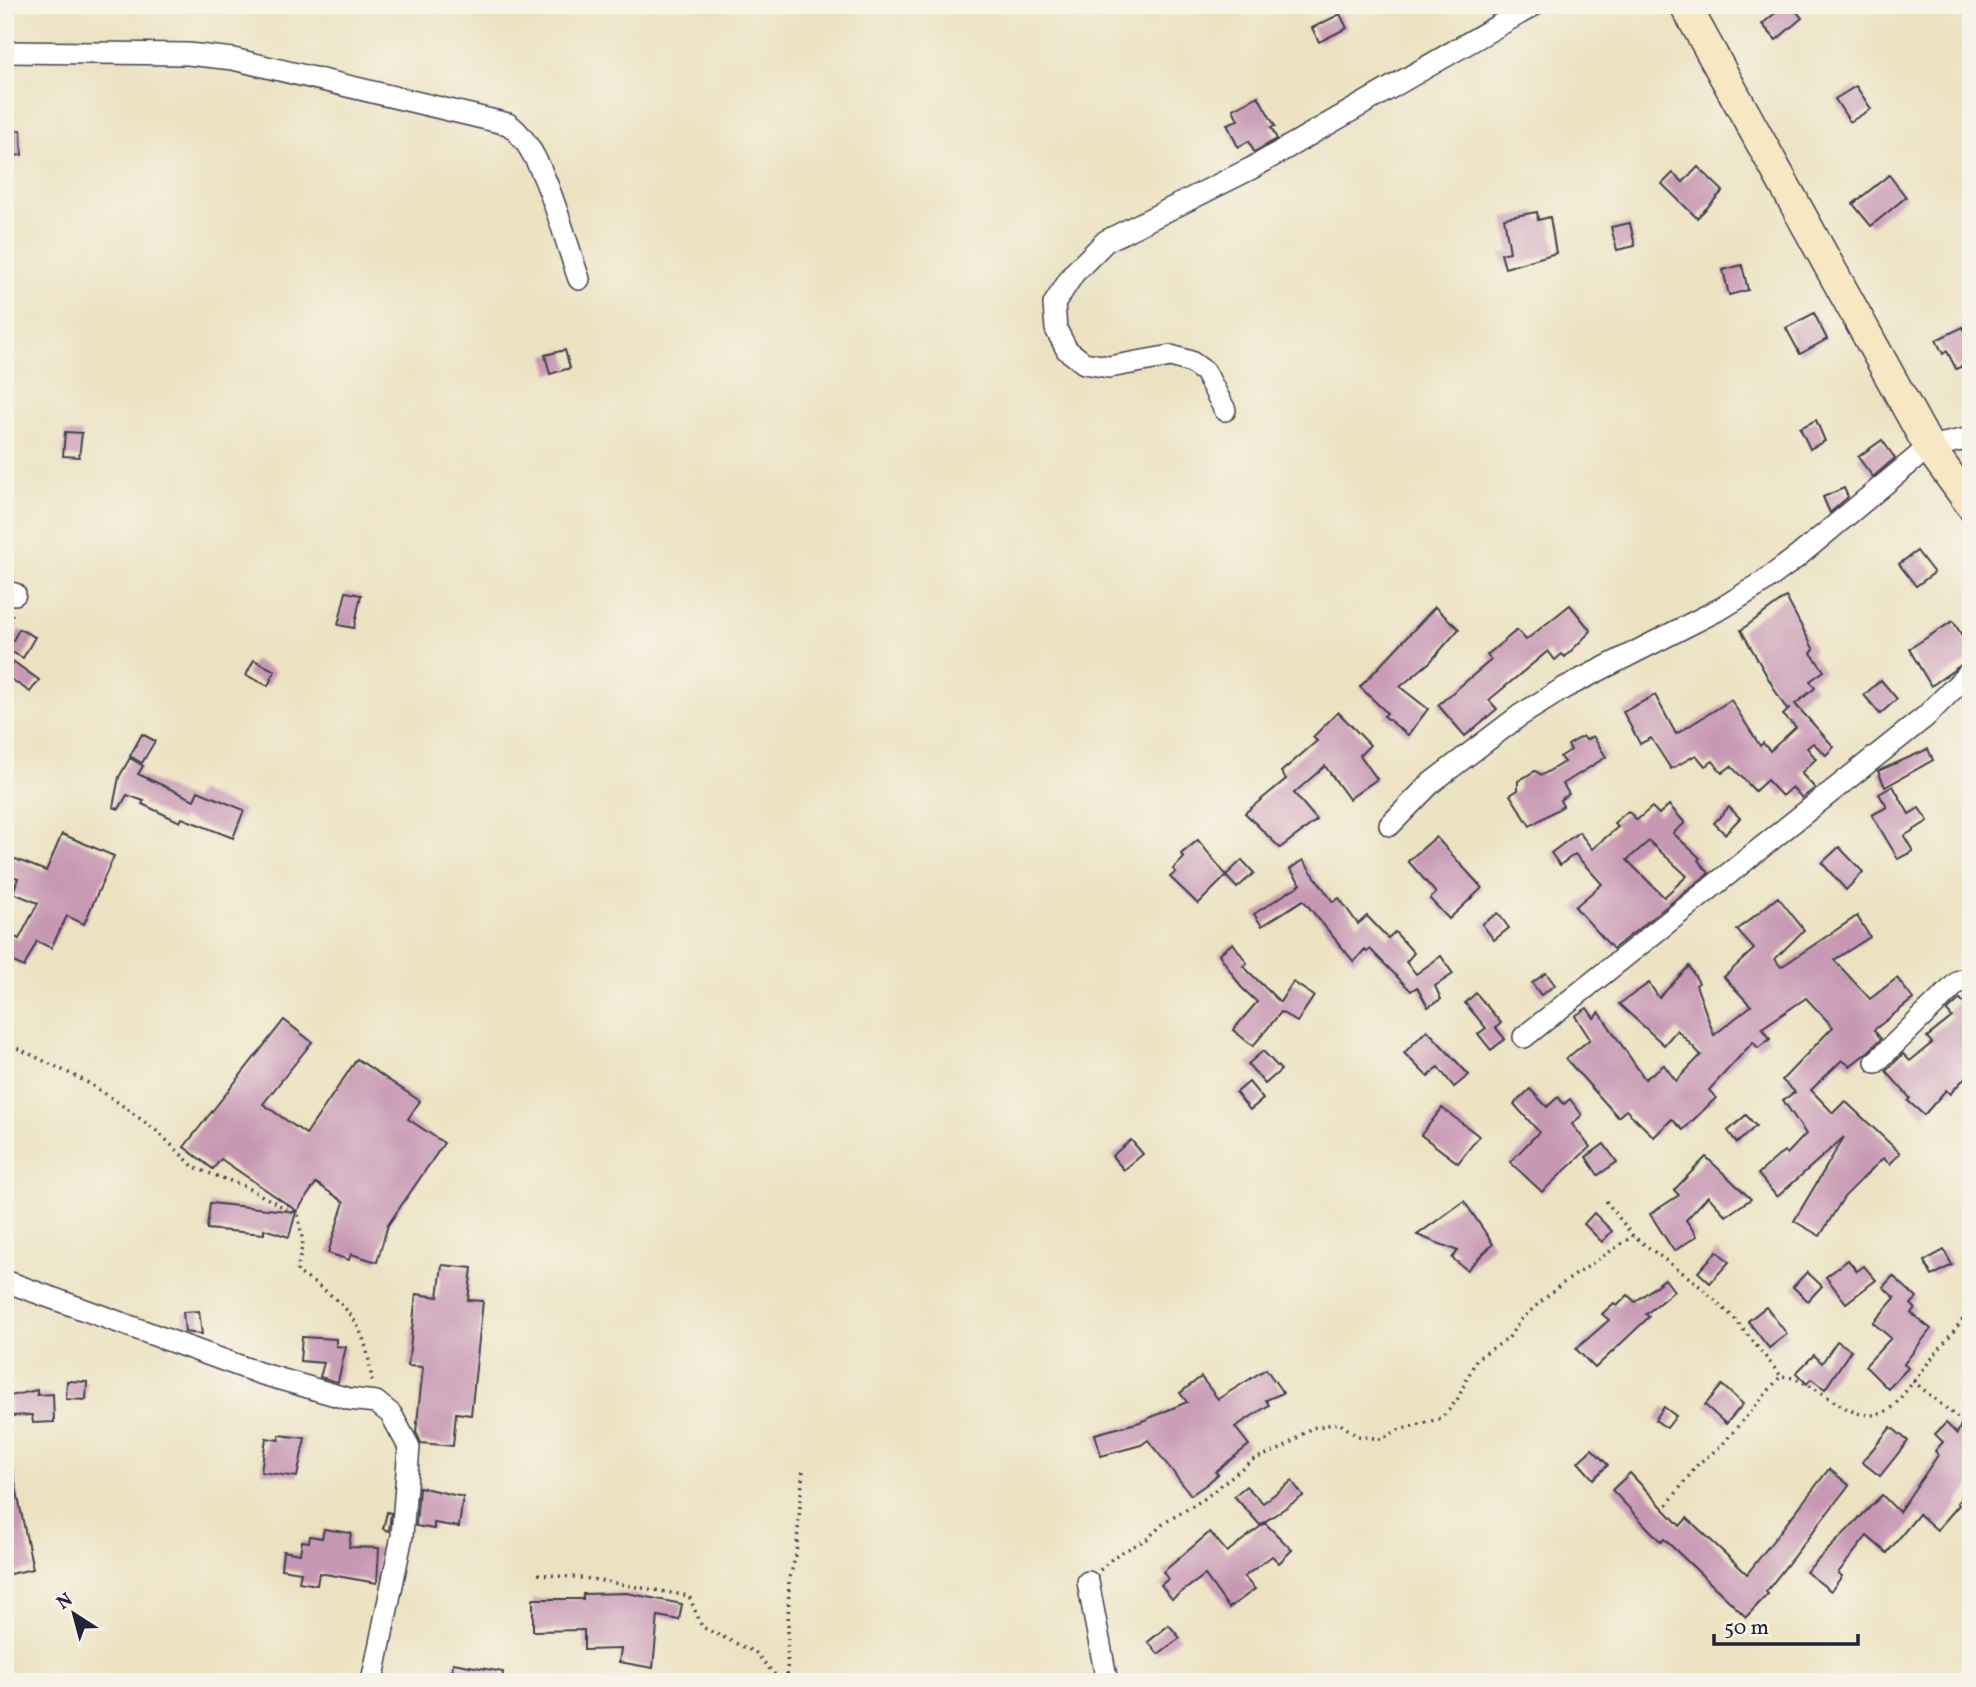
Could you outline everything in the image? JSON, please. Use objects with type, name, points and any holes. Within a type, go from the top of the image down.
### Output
[{"type":"street","points":[[1226,411],[1205,372],[1191,362],[1171,356],[1109,367],[1084,363],[1067,350],[1056,329],[1054,303],[1074,273],[1106,240],[1252,168],[1534,5]]},
{"type":"street","points":[[1685,5],[1929,447],[1971,505]]},
{"type":"street","points":[[5,52],[188,54],[233,59],[508,124],[520,132],[537,161],[579,279]]},
{"type":"street","points":[[1390,824],[1431,783],[1519,716],[1564,688],[1722,608],[1797,557],[1929,447],[1971,438]]},
{"type":"street","points":[[1524,1037],[1925,718],[1971,671]]},
{"type":"street","points":[[1876,1062],[1959,981],[1971,978]]},
{"type":"street","points":[[5,1281],[246,1368],[341,1396],[376,1402],[391,1414],[409,1447],[402,1536],[372,1682]]},
{"type":"street","points":[[1088,1582],[1107,1682]]},
{"type":"path","points":[[5,650],[10,593]]},
{"type":"path","points":[[5,1042],[85,1081],[119,1103],[159,1132],[195,1168],[244,1186],[298,1215],[303,1242],[298,1272],[322,1287],[355,1318],[369,1355],[373,1387],[341,1396]]},
{"type":"path","points":[[1606,1201],[1633,1236],[1716,1300],[1782,1376],[1798,1381],[1853,1411],[1874,1416],[1884,1414],[1894,1406],[1971,1309]]},
{"type":"path","points":[[1088,1582],[1115,1556],[1147,1539],[1164,1523],[1204,1499],[1252,1460],[1283,1448],[1311,1428],[1339,1423],[1357,1436],[1382,1439],[1398,1430],[1442,1418],[1457,1400],[1477,1358],[1508,1339],[1520,1320],[1559,1286],[1633,1236]]},
{"type":"path","points":[[1667,1504],[1698,1464],[1721,1446],[1782,1376]]},
{"type":"path","points":[[1913,1381],[1971,1429]]},
{"type":"path","points":[[787,1682],[789,1581],[796,1555],[803,1469]]},
{"type":"path","points":[[538,1574],[591,1578],[689,1596],[702,1627],[756,1653],[781,1682]]},
{"type":"building","points":[[1785,5],[1791,5],[1802,18],[1776,40],[1762,24]]},
{"type":"building","points":[[1340,14],[1347,28],[1319,42],[1312,28]]},
{"type":"building","points":[[1856,86],[1871,109],[1850,122],[1835,99]]},
{"type":"building","points":[[1258,96],[1275,126],[1271,127],[1277,139],[1254,152],[1249,141],[1238,147],[1227,124],[1238,120],[1233,109]]},
{"type":"building","points":[[21,130],[22,155],[5,157],[5,131]]},
{"type":"building","points":[[1698,167],[1723,191],[1697,218],[1662,184],[1673,173],[1683,182]]},
{"type":"building","points":[[1889,175],[1906,197],[1871,226],[1853,204]]},
{"type":"building","points":[[1537,212],[1538,220],[1550,217],[1556,253],[1505,268],[1501,254],[1510,252],[1504,218]]},
{"type":"building","points":[[1630,223],[1635,246],[1617,250],[1611,227]]},
{"type":"building","points":[[1742,265],[1748,290],[1729,295],[1723,270]]},
{"type":"building","points":[[1814,313],[1827,339],[1800,354],[1786,328]]},
{"type":"building","points":[[1963,327],[1971,343],[1971,362],[1956,369],[1947,351],[1943,354],[1936,340]]},
{"type":"building","points":[[565,350],[570,368],[550,374],[545,355]]},
{"type":"building","points":[[1816,420],[1825,441],[1810,449],[1800,428]]},
{"type":"building","points":[[65,432],[82,433],[79,457],[63,456]]},
{"type":"building","points":[[1882,440],[1895,458],[1873,477],[1858,457]]},
{"type":"building","points":[[1844,488],[1848,497],[1830,513],[1823,497]]},
{"type":"building","points":[[1917,551],[1934,573],[1916,586],[1899,564]]},
{"type":"building","points":[[346,592],[361,595],[354,628],[338,625]]},
{"type":"building","points":[[1786,597],[1814,650],[1811,653],[1824,671],[1810,681],[1815,688],[1795,704],[1834,747],[1826,755],[1813,743],[1807,748],[1816,759],[1801,773],[1815,788],[1802,798],[1792,787],[1782,796],[1767,780],[1755,791],[1731,766],[1722,773],[1713,761],[1705,766],[1696,755],[1671,769],[1651,738],[1640,744],[1623,712],[1655,695],[1676,734],[1731,700],[1760,746],[1763,743],[1770,751],[1796,727],[1783,715],[1790,708],[1787,710],[1741,630]]},
{"type":"building","points":[[1570,605],[1591,631],[1565,657],[1562,654],[1555,660],[1548,651],[1489,700],[1497,709],[1465,736],[1438,705],[1491,660],[1487,655],[1517,630],[1526,640]]},
{"type":"building","points":[[1435,607],[1459,629],[1430,662],[1400,687],[1428,709],[1408,735],[1384,716],[1387,713],[1360,687]]},
{"type":"building","points":[[1953,621],[1971,650],[1971,658],[1931,686],[1909,649]]},
{"type":"building","points":[[19,629],[35,637],[23,658],[8,650]]},
{"type":"building","points":[[254,660],[275,671],[268,686],[246,675]]},
{"type":"building","points":[[14,662],[39,680],[30,692],[5,675]]},
{"type":"building","points":[[1881,680],[1897,699],[1880,714],[1864,695]]},
{"type":"building","points":[[1338,712],[1370,745],[1360,755],[1377,779],[1349,799],[1325,766],[1294,793],[1317,820],[1280,848],[1245,813],[1286,779],[1281,772],[1317,741],[1313,737]]},
{"type":"building","points":[[142,734],[155,741],[142,763],[130,756]]},
{"type":"building","points":[[1583,736],[1586,740],[1593,736],[1606,757],[1563,784],[1569,794],[1560,800],[1563,806],[1530,826],[1510,795],[1518,790],[1518,781],[1535,771],[1542,775],[1564,762],[1560,757],[1571,750],[1568,745]]},
{"type":"building","points":[[1928,749],[1933,760],[1885,787],[1878,771]]},
{"type":"building","points":[[130,758],[143,766],[138,774],[194,800],[198,791],[244,810],[233,838],[182,818],[180,822],[142,804],[144,801],[127,795],[119,809],[113,807],[119,777]]},
{"type":"building","points":[[1893,786],[1909,814],[1919,808],[1928,821],[1904,836],[1913,851],[1898,859],[1872,815],[1887,807],[1879,794]]},
{"type":"building","points":[[1669,805],[1685,823],[1673,833],[1700,858],[1698,860],[1709,873],[1613,949],[1575,907],[1602,884],[1575,854],[1560,865],[1551,853],[1579,832],[1592,849],[1618,827],[1614,823],[1628,811],[1637,820],[1652,807],[1659,814]],"holes":[[[1649,841],[1687,876],[1664,897],[1627,860]]]},
{"type":"building","points":[[1729,807],[1740,818],[1725,834],[1714,823]]},
{"type":"building","points":[[62,834],[114,856],[84,924],[67,916],[51,948],[37,941],[24,967],[5,958],[5,953],[13,936],[19,939],[38,903],[13,893],[18,878],[5,874],[5,855],[46,871]]},
{"type":"building","points":[[1436,837],[1482,888],[1449,919],[1430,899],[1436,893],[1408,861]]},
{"type":"building","points":[[1198,840],[1226,875],[1242,860],[1254,873],[1237,888],[1226,876],[1198,904],[1170,877],[1176,872],[1173,869],[1184,858],[1181,854]]},
{"type":"building","points":[[1839,847],[1863,872],[1846,890],[1822,863]]},
{"type":"building","points":[[1303,860],[1333,902],[1339,898],[1358,924],[1367,916],[1388,938],[1395,932],[1414,953],[1406,962],[1416,974],[1441,956],[1453,974],[1435,986],[1441,999],[1428,1007],[1417,987],[1411,991],[1370,949],[1367,952],[1365,949],[1354,962],[1303,900],[1262,926],[1254,914],[1301,884],[1290,869]]},
{"type":"building","points":[[1778,897],[1804,930],[1775,959],[1781,967],[1857,916],[1870,937],[1834,960],[1870,999],[1897,978],[1913,999],[1874,1030],[1881,1039],[1869,1051],[1850,1066],[1842,1060],[1811,1090],[1833,1113],[1845,1101],[1900,1153],[1890,1164],[1883,1158],[1844,1197],[1820,1236],[1794,1221],[1844,1137],[1777,1197],[1758,1174],[1784,1151],[1787,1154],[1806,1134],[1783,1100],[1795,1092],[1782,1080],[1833,1027],[1806,998],[1762,1028],[1770,1039],[1758,1048],[1753,1042],[1709,1090],[1716,1098],[1683,1130],[1672,1119],[1654,1137],[1626,1110],[1618,1117],[1566,1059],[1590,1039],[1575,1016],[1587,1008],[1594,1018],[1599,1012],[1645,1079],[1664,1065],[1676,1081],[1701,1055],[1677,1030],[1664,1045],[1619,1004],[1649,983],[1659,998],[1689,966],[1699,983],[1696,985],[1714,1035],[1751,1006],[1724,977],[1754,949],[1737,930]]},
{"type":"building","points":[[1498,913],[1509,928],[1494,940],[1482,924]]},
{"type":"building","points":[[1233,943],[1247,963],[1243,966],[1280,1002],[1293,982],[1314,996],[1297,1022],[1281,1012],[1253,1046],[1233,1030],[1257,1002],[1241,987],[1219,954]]},
{"type":"building","points":[[1546,973],[1555,985],[1541,995],[1532,983]]},
{"type":"building","points":[[1476,993],[1501,1023],[1496,1028],[1505,1039],[1491,1050],[1478,1034],[1486,1028],[1465,1003]]},
{"type":"building","points":[[1971,998],[1971,1071],[1950,1094],[1946,1090],[1924,1115],[1908,1101],[1910,1098],[1886,1071],[1903,1054],[1910,1061],[1932,1043],[1927,1037],[1952,1017],[1947,1011],[1960,999],[1964,1003]]},
{"type":"building","points":[[284,1020],[312,1042],[263,1104],[306,1134],[357,1059],[420,1101],[408,1119],[444,1143],[388,1225],[377,1262],[351,1254],[349,1260],[328,1253],[344,1202],[316,1183],[297,1211],[221,1159],[213,1169],[184,1147]]},
{"type":"building","points":[[1427,1030],[1469,1075],[1454,1087],[1438,1067],[1428,1077],[1404,1053]]},
{"type":"building","points":[[1263,1051],[1281,1070],[1265,1084],[1248,1064]]},
{"type":"building","points":[[1249,1082],[1263,1099],[1250,1110],[1236,1093]]},
{"type":"building","points":[[1530,1089],[1547,1107],[1558,1097],[1564,1104],[1570,1099],[1582,1115],[1572,1124],[1590,1147],[1542,1192],[1510,1162],[1539,1132],[1514,1104]]},
{"type":"building","points":[[1442,1108],[1479,1136],[1458,1163],[1421,1135]]},
{"type":"building","points":[[1746,1115],[1756,1126],[1737,1143],[1728,1131]]},
{"type":"building","points":[[1131,1140],[1143,1154],[1124,1170],[1112,1156]]},
{"type":"building","points":[[1604,1144],[1617,1162],[1598,1175],[1586,1157]]},
{"type":"building","points":[[1706,1157],[1751,1199],[1726,1216],[1708,1196],[1686,1220],[1697,1236],[1674,1251],[1650,1214],[1679,1195],[1674,1190]]},
{"type":"building","points":[[1464,1201],[1493,1244],[1467,1270],[1452,1258],[1458,1251],[1417,1235]]},
{"type":"building","points":[[210,1203],[296,1212],[289,1237],[264,1229],[264,1234],[207,1229]]},
{"type":"building","points":[[1594,1213],[1612,1231],[1602,1242],[1584,1224]]},
{"type":"building","points":[[1944,1250],[1952,1265],[1932,1276],[1924,1261]]},
{"type":"building","points":[[1717,1251],[1729,1262],[1710,1283],[1698,1272]]},
{"type":"building","points":[[1848,1260],[1857,1271],[1864,1266],[1876,1280],[1846,1303],[1826,1277]]},
{"type":"building","points":[[442,1265],[472,1268],[468,1300],[483,1301],[471,1415],[456,1413],[453,1446],[421,1443],[416,1432],[423,1367],[408,1366],[416,1294],[438,1297]]},
{"type":"building","points":[[1807,1272],[1822,1286],[1808,1301],[1793,1287]]},
{"type":"building","points":[[1893,1276],[1917,1298],[1911,1304],[1915,1308],[1911,1313],[1931,1329],[1904,1364],[1908,1368],[1888,1389],[1865,1366],[1891,1338],[1873,1323],[1895,1298],[1883,1287]]},
{"type":"building","points":[[1665,1279],[1674,1291],[1646,1314],[1649,1317],[1595,1368],[1576,1349],[1609,1320],[1602,1314],[1614,1303],[1617,1306],[1628,1295],[1635,1302]]},
{"type":"building","points":[[1766,1307],[1787,1334],[1769,1348],[1748,1321]]},
{"type":"building","points":[[199,1311],[202,1334],[185,1332],[183,1312]]},
{"type":"building","points":[[302,1337],[336,1339],[336,1346],[346,1347],[338,1382],[320,1377],[324,1363],[300,1361]]},
{"type":"building","points":[[1837,1341],[1851,1350],[1825,1389],[1811,1379],[1807,1384],[1796,1373],[1814,1355],[1822,1363]]},
{"type":"building","points":[[1266,1369],[1283,1393],[1266,1400],[1269,1405],[1235,1427],[1249,1445],[1215,1472],[1218,1474],[1207,1484],[1191,1495],[1148,1440],[1141,1445],[1101,1456],[1095,1434],[1140,1422],[1187,1402],[1180,1393],[1201,1377],[1218,1399]]},
{"type":"building","points":[[67,1381],[87,1382],[86,1400],[66,1399]]},
{"type":"building","points":[[1722,1385],[1743,1404],[1726,1424],[1705,1405]]},
{"type":"building","points":[[37,1390],[37,1395],[53,1394],[54,1422],[33,1423],[32,1415],[10,1416],[10,1396]]},
{"type":"building","points":[[1971,1401],[1971,1486],[1957,1503],[1959,1505],[1937,1530],[1919,1514],[1887,1553],[1867,1536],[1838,1573],[1842,1576],[1831,1591],[1806,1572],[1882,1495],[1899,1512],[1938,1455],[1935,1451],[1943,1442],[1935,1434],[1946,1423],[1957,1434]]},
{"type":"building","points":[[1664,1407],[1676,1416],[1667,1428],[1655,1420]]},
{"type":"building","points":[[1891,1427],[1908,1441],[1880,1476],[1862,1462]]},
{"type":"building","points":[[279,1435],[305,1438],[297,1477],[261,1472],[266,1438],[279,1440]]},
{"type":"building","points":[[1592,1449],[1608,1465],[1593,1479],[1578,1462]]},
{"type":"building","points":[[12,1468],[33,1569],[5,1575],[5,1469]]},
{"type":"building","points":[[1829,1469],[1849,1485],[1766,1592],[1768,1594],[1746,1617],[1664,1539],[1661,1542],[1612,1490],[1630,1473],[1680,1526],[1687,1518],[1747,1574]]},
{"type":"building","points":[[1292,1481],[1303,1496],[1260,1525],[1234,1496],[1246,1486],[1263,1503]]},
{"type":"building","points":[[419,1487],[463,1497],[459,1527],[434,1523],[434,1529],[416,1526]]},
{"type":"building","points":[[387,1512],[391,1513],[389,1531],[383,1529]]},
{"type":"building","points":[[1265,1523],[1292,1550],[1279,1563],[1272,1556],[1244,1577],[1255,1589],[1229,1608],[1205,1575],[1172,1599],[1161,1585],[1168,1579],[1163,1572],[1210,1532],[1227,1552]]},
{"type":"building","points":[[324,1529],[351,1533],[349,1547],[379,1548],[377,1583],[319,1573],[317,1585],[299,1582],[301,1572],[281,1569],[283,1551],[300,1554],[302,1541],[309,1542],[310,1536],[322,1538]]},
{"type":"building","points":[[627,1593],[682,1604],[679,1620],[658,1616],[653,1668],[619,1662],[621,1649],[584,1650],[584,1630],[533,1631],[533,1599],[583,1599],[583,1594]]},
{"type":"building","points":[[1169,1625],[1180,1638],[1158,1654],[1148,1642]]},
{"type":"building","points":[[453,1663],[503,1672],[502,1682],[451,1682]]}]
